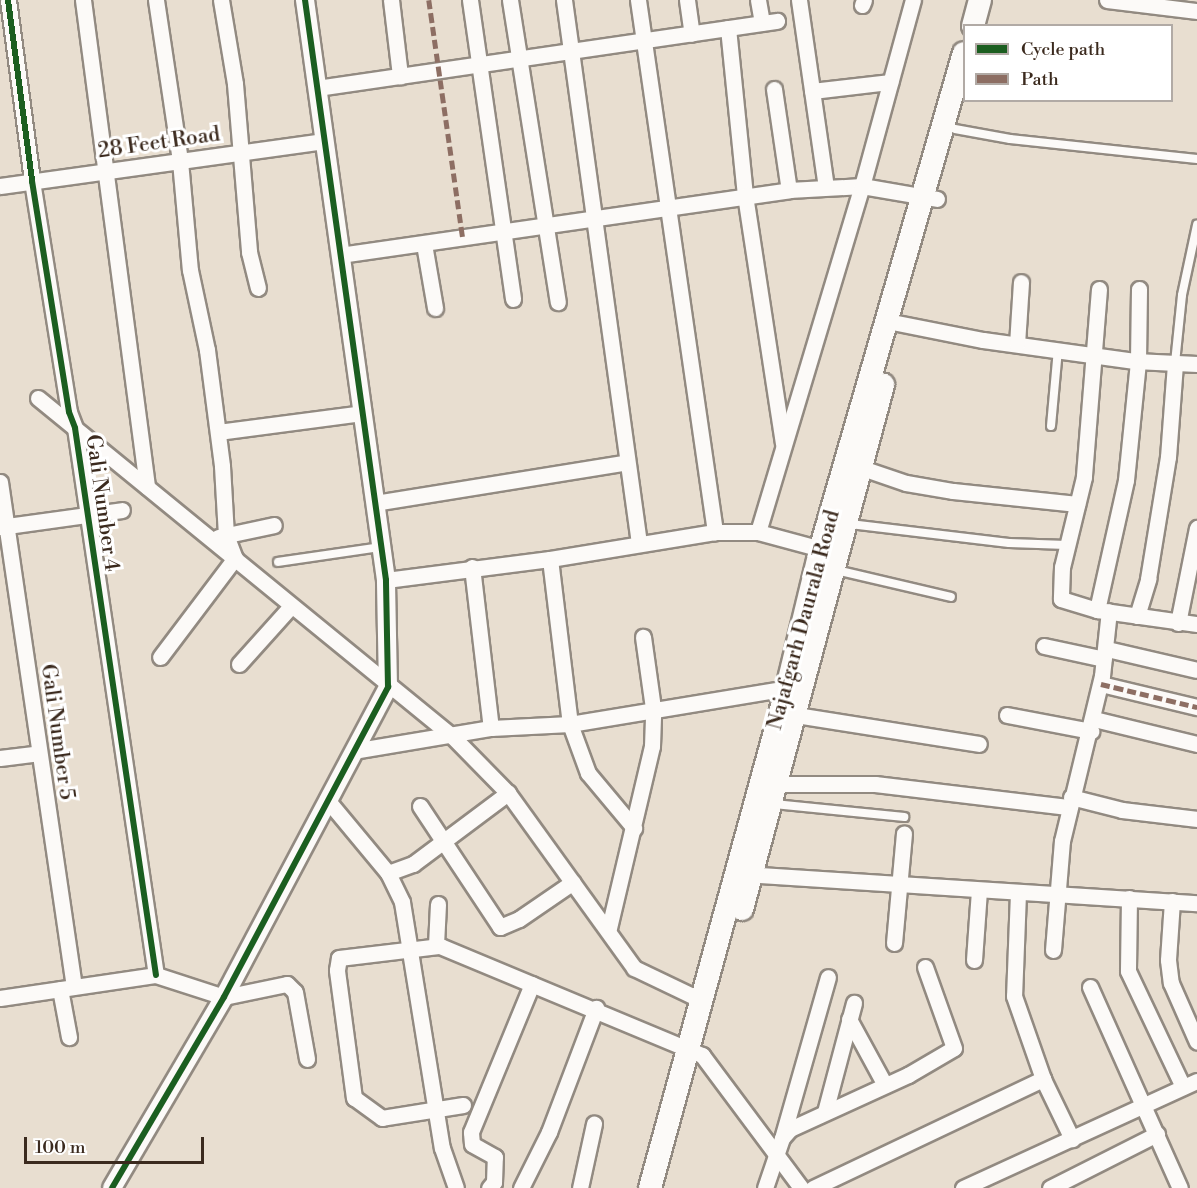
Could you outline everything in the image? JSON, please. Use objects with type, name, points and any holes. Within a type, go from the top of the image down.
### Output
[{"type":"main road","points":[[974,24],[980,0]]},
{"type":"main road","points":[[985,24],[992,0]]},
{"type":"main road","name":"Najafgarh Daurala Road","points":[[666,1188],[695,1052],[703,1001],[744,874],[775,794],[796,716],[832,558],[893,323],[930,197],[963,57]]},
{"type":"main road","name":"Najafgarh Daurala Road","points":[[930,197],[955,129],[963,99]]},
{"type":"main road","name":"Najafgarh Daurala Road","points":[[650,1188],[695,1052],[744,874],[787,688],[832,558],[848,524],[893,323]]},
{"type":"street","name":"Gali Number 4","points":[[9,0],[62,412]]},
{"type":"street","points":[[83,0],[147,487]]},
{"type":"street","points":[[156,0],[180,161],[190,270],[218,432],[227,502],[219,537]]},
{"type":"street","points":[[222,0],[241,152],[249,252],[258,288]]},
{"type":"street","points":[[112,1188],[224,997],[388,687],[386,580],[305,0]]},
{"type":"street","points":[[391,0],[400,76]]},
{"type":"street","points":[[470,0],[513,299]]},
{"type":"street","points":[[510,0],[558,302]]},
{"type":"street","points":[[564,0],[639,543]]},
{"type":"street","points":[[638,0],[715,532]]},
{"type":"street","points":[[687,0],[692,34]]},
{"type":"street","points":[[317,88],[769,22],[758,0]]},
{"type":"street","points":[[799,0],[826,187]]},
{"type":"street","points":[[758,532],[862,186],[913,0]]},
{"type":"street","points":[[1107,0],[1197,11]]},
{"type":"street","points":[[728,28],[745,195],[784,449]]},
{"type":"street","points":[[812,91],[890,82]]},
{"type":"street","points":[[774,89],[789,190]]},
{"type":"street","name":"28 Feet Road","points":[[0,186],[324,141]]},
{"type":"street","points":[[340,255],[789,190],[862,186],[930,197]]},
{"type":"street","points":[[424,244],[435,308]]},
{"type":"street","points":[[1017,344],[1021,282]]},
{"type":"street","points":[[1099,289],[1091,354],[1084,477],[1067,545],[1061,599],[1103,610],[1178,623],[1197,624]]},
{"type":"street","points":[[1053,950],[1070,802],[1092,725],[1105,654],[1103,610],[1126,480],[1138,361],[1139,289]]},
{"type":"street","points":[[893,323],[1138,361],[1197,364]]},
{"type":"street","points":[[1137,616],[1148,579],[1168,458],[1175,363]]},
{"type":"street","points":[[38,398],[62,412],[75,428],[147,487],[219,537],[235,558],[291,606],[388,687],[453,736],[508,793],[609,928],[634,968],[703,1001]]},
{"type":"street","points":[[218,432],[362,413]]},
{"type":"street","name":"Gali Number 4","points":[[75,428],[86,515],[156,975]]},
{"type":"street","points":[[375,503],[627,462]]},
{"type":"street","points":[[862,468],[906,483],[953,491],[1077,504]]},
{"type":"street","name":"Gali Number 5","points":[[0,482],[3,527],[38,753],[67,988],[69,1037]]},
{"type":"street","points":[[3,527],[122,510]]},
{"type":"street","points":[[219,537],[273,525]]},
{"type":"street","points":[[1178,623],[1197,528]]},
{"type":"street","points":[[386,580],[472,567],[550,559],[715,532],[758,532],[832,558]]},
{"type":"street","points":[[160,657],[235,558]]},
{"type":"street","points":[[550,559],[570,724],[588,773],[634,828]]},
{"type":"street","points":[[472,567],[492,728]]},
{"type":"street","points":[[238,664],[291,606]]},
{"type":"street","points":[[609,928],[652,746],[653,708],[643,637]]},
{"type":"street","points":[[1044,646],[1197,670]]},
{"type":"street","points":[[1101,684],[1197,706]]},
{"type":"street","points":[[353,751],[492,728],[570,724],[653,708],[787,688]]},
{"type":"street","points":[[1007,715],[1092,725],[1197,744]]},
{"type":"street","points":[[796,716],[979,744]]},
{"type":"street","points":[[0,758],[38,753]]},
{"type":"street","points":[[775,794],[875,784],[1070,802],[1197,819]]},
{"type":"street","points":[[388,873],[413,864],[508,793]]},
{"type":"street","points":[[329,802],[388,873],[402,902],[442,1148],[456,1188]]},
{"type":"street","points":[[420,806],[500,927],[519,919],[573,882]]},
{"type":"street","points":[[894,944],[904,825]]},
{"type":"street","points":[[744,874],[1058,896],[1197,903]]},
{"type":"street","points":[[974,960],[979,890]]},
{"type":"street","points":[[1018,893],[1014,996],[1043,1079],[1072,1139]]},
{"type":"street","points":[[963,1188],[1190,1084],[1128,971],[1129,898]]},
{"type":"street","points":[[1172,901],[1168,960],[1171,983],[1197,1042]]},
{"type":"street","points":[[436,945],[438,904]]},
{"type":"street","points":[[463,1105],[436,1107],[382,1118],[354,1098],[337,962],[345,956],[410,951],[436,945],[596,1008],[695,1052],[801,1188]]},
{"type":"street","points":[[783,1135],[825,1112],[885,1086],[954,1048],[925,967]]},
{"type":"street","points":[[0,998],[156,975],[174,977],[224,997],[291,985],[307,1059]]},
{"type":"street","points":[[765,1188],[783,1135],[828,977]]},
{"type":"street","points":[[489,1188],[494,1182],[495,1157],[472,1144],[470,1137],[532,984]]},
{"type":"street","points":[[1090,987],[1180,1188]]},
{"type":"street","points":[[825,1112],[854,1003]]},
{"type":"street","points":[[521,1188],[549,1132],[596,1008]]},
{"type":"street","points":[[849,1019],[885,1086]]},
{"type":"street","points":[[813,1188],[1043,1079]]},
{"type":"street","points":[[580,1188],[594,1124]]},
{"type":"street","points":[[1050,1188],[1157,1134]]},
{"type":"street","points":[[489,1188],[495,1188]]},
{"type":"lane","points":[[955,129],[1010,139],[1197,159]]},
{"type":"lane","points":[[1175,363],[1182,295],[1197,225]]},
{"type":"lane","points":[[1051,426],[1058,349]]},
{"type":"lane","points":[[848,524],[1009,543],[1067,545]]},
{"type":"lane","points":[[278,562],[381,547]]},
{"type":"lane","points":[[832,558],[951,597]]},
{"type":"lane","points":[[775,794],[904,825]]},
{"type":"marked path","points":[[429,0],[463,238]]},
{"type":"marked path","points":[[1101,684],[1197,707]]},
{"type":"cycle path","points":[[8,0],[32,181],[69,412],[75,428],[156,975]]},
{"type":"cycle path","points":[[112,1188],[224,997],[388,687],[386,580],[305,0]]}]
